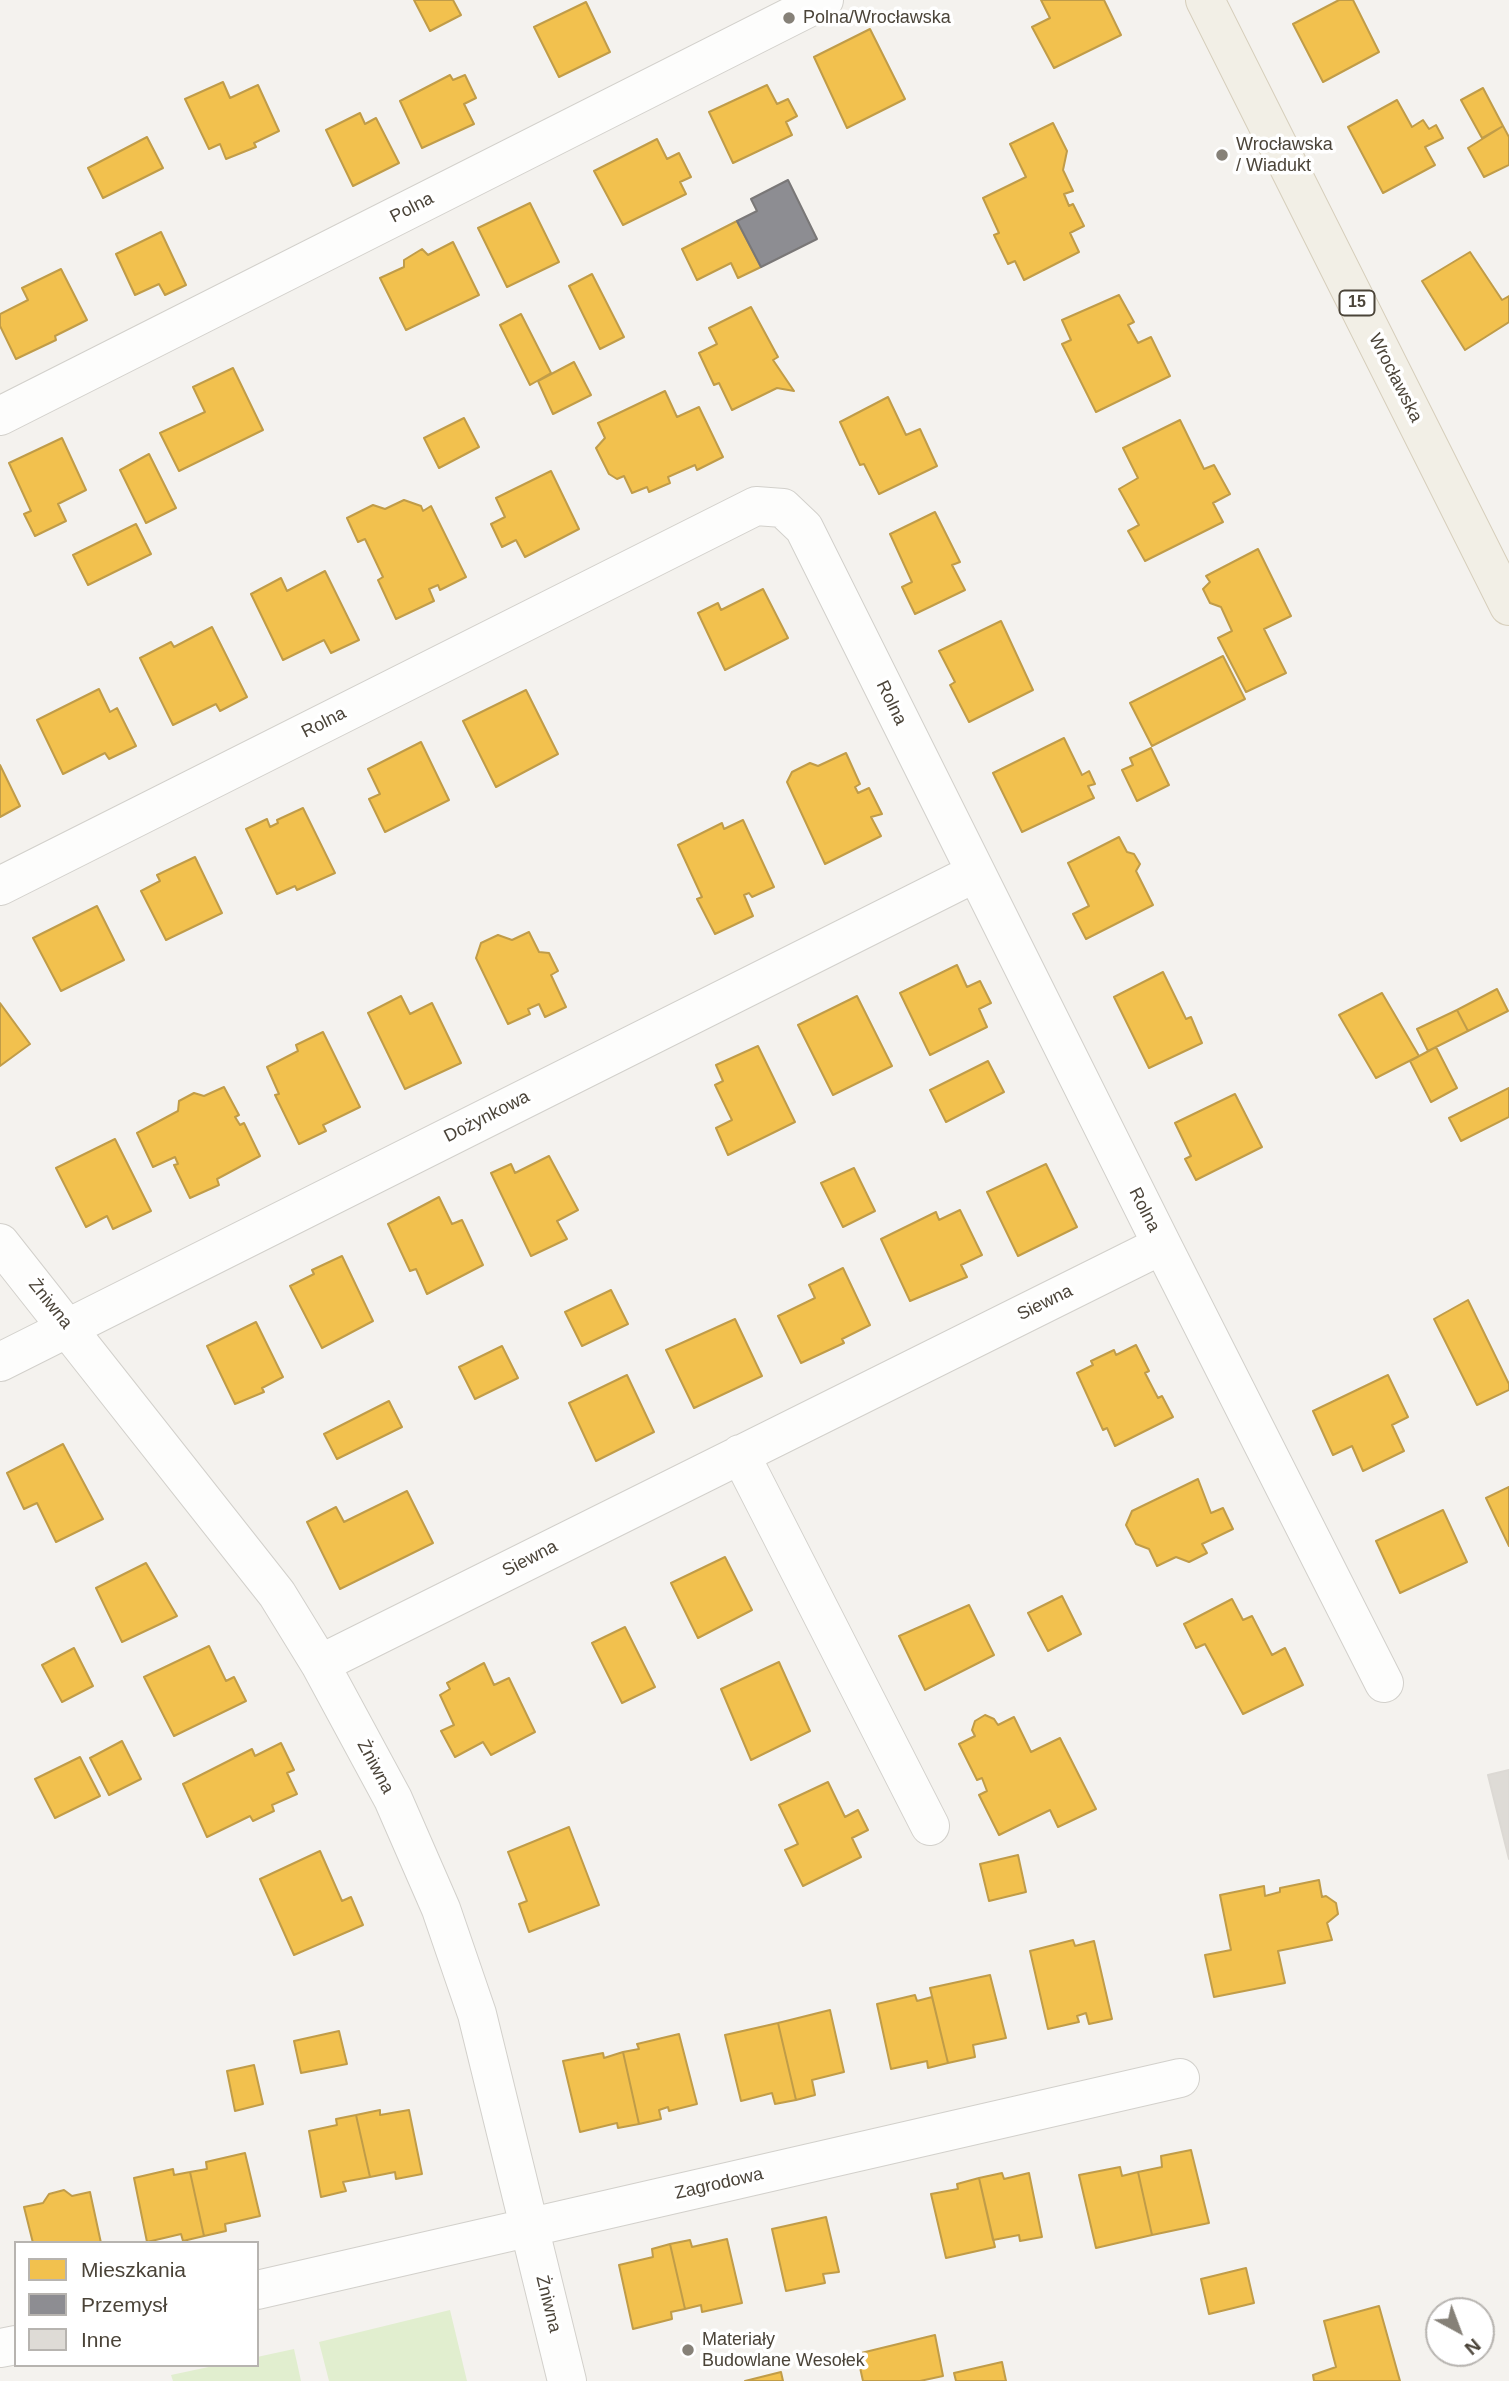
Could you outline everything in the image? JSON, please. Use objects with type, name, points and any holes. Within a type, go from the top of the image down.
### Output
[{"type":"main road","name":"Wrocławska","points":[[1205,0],[1509,606]]},
{"type":"street","name":"Polna","points":[[0,416],[824,0]]},
{"type":"street","name":"Rolna","points":[[0,886],[756,506],[783,508],[804,528],[1384,1683]]},
{"type":"street","name":"Dożynkowa","points":[[0,1362],[975,873]]},
{"type":"street","name":"Żniwna","points":[[0,1243],[277,1594],[320,1664],[393,1799],[462,1964],[567,2381]]},
{"type":"street","name":"Siewna","points":[[320,1664],[1162,1245]]},
{"type":"street","points":[[740,1454],[930,1826]]},
{"type":"street","name":"Zagrodowa","points":[[259,2290],[1180,2078]]},
{"type":"green space","points":[[450,2310],[467,2381],[329,2381],[319,2342]]},
{"type":"green space","points":[[294,2349],[301,2381],[173,2381],[171,2375],[209,2367],[259,2367],[259,2357]]},
{"type":"building: Mieszkania","points":[[414,0],[453,0],[461,15],[430,31]]},
{"type":"building: Mieszkania","points":[[1041,0],[1104,0],[1121,35],[1054,68],[1032,27],[1050,18]]},
{"type":"building: Mieszkania","points":[[1339,0],[1353,0],[1379,52],[1323,82],[1293,24]]},
{"type":"building: Mieszkania","points":[[586,2],[610,52],[559,77],[534,27]]},
{"type":"building: Mieszkania","points":[[870,29],[905,99],[847,128],[814,57]]},
{"type":"building: Mieszkania","points":[[450,75],[453,80],[465,75],[476,98],[464,104],[474,124],[422,148],[400,101]]},
{"type":"building: Mieszkania","points":[[223,82],[230,98],[258,85],[279,131],[254,143],[256,147],[226,159],[220,144],[209,149],[185,99]]},
{"type":"building: Mieszkania","points":[[767,85],[777,104],[788,99],[797,116],[786,122],[792,135],[733,163],[709,112]]},
{"type":"building: Mieszkania","points":[[1483,88],[1503,126],[1482,138],[1461,100]]},
{"type":"building: Mieszkania","points":[[1397,100],[1412,127],[1423,120],[1429,129],[1436,125],[1443,138],[1425,147],[1435,165],[1383,193],[1348,127]]},
{"type":"building: Mieszkania","points":[[360,113],[365,124],[376,118],[399,163],[353,186],[326,130]]},
{"type":"building: Mieszkania","points":[[1053,123],[1067,151],[1063,170],[1073,191],[1064,194],[1069,206],[1073,204],[1084,226],[1070,233],[1079,252],[1024,280],[1015,261],[1008,264],[994,235],[999,233],[983,198],[1026,177],[1010,144]]},
{"type":"building: Mieszkania","points":[[1503,126],[1509,137],[1509,165],[1484,177],[1468,148]]},
{"type":"building: Mieszkania","points":[[147,137],[163,168],[103,198],[88,168]]},
{"type":"building: Mieszkania","points":[[657,139],[667,159],[679,153],[691,177],[680,182],[686,194],[623,225],[594,171]]},
{"type":"building: Mieszkania","points":[[530,203],[559,262],[507,287],[478,228]]},
{"type":"building: Mieszkania","points":[[737,221],[761,267],[738,278],[731,263],[697,280],[682,249]]},
{"type":"building: Mieszkania","points":[[161,232],[186,285],[165,295],[159,284],[135,295],[116,254]]},
{"type":"building: Mieszkania","points":[[453,242],[479,295],[406,330],[380,278],[404,267],[404,260],[422,249],[428,255]]},
{"type":"building: Mieszkania","points":[[1470,252],[1502,300],[1509,296],[1509,322],[1465,350],[1422,281]]},
{"type":"building: Mieszkania","points":[[61,269],[87,320],[55,336],[56,340],[16,359],[0,326],[0,314],[28,300],[22,288]]},
{"type":"building: Mieszkania","points":[[592,274],[624,337],[600,349],[569,286]]},
{"type":"building: Mieszkania","points":[[1119,295],[1134,322],[1128,325],[1138,343],[1151,337],[1170,376],[1096,412],[1062,344],[1071,340],[1062,320]]},
{"type":"building: Mieszkania","points":[[751,307],[778,357],[773,360],[794,391],[777,388],[732,410],[719,383],[714,385],[699,353],[717,344],[709,328]]},
{"type":"building: Mieszkania","points":[[521,314],[551,373],[530,385],[500,325]]},
{"type":"building: Mieszkania","points":[[574,362],[591,395],[553,414],[538,381]]},
{"type":"building: Mieszkania","points":[[233,368],[263,430],[179,471],[160,433],[205,412],[193,387]]},
{"type":"building: Mieszkania","points":[[665,391],[677,417],[699,407],[723,457],[697,470],[695,465],[668,477],[670,483],[649,492],[647,487],[632,493],[624,476],[617,479],[609,474],[596,448],[605,438],[598,423]]},
{"type":"building: Mieszkania","points":[[888,397],[906,435],[920,429],[937,466],[879,494],[864,464],[860,465],[840,422]]},
{"type":"building: Mieszkania","points":[[464,418],[479,447],[439,468],[424,438]]},
{"type":"building: Mieszkania","points":[[1180,420],[1204,469],[1214,465],[1230,494],[1213,503],[1223,522],[1145,561],[1128,531],[1139,525],[1119,489],[1138,478],[1123,448]]},
{"type":"building: Mieszkania","points":[[62,438],[86,490],[58,504],[66,521],[35,536],[24,514],[31,511],[9,463]]},
{"type":"building: Mieszkania","points":[[149,454],[176,508],[146,523],[120,470]]},
{"type":"building: Mieszkania","points":[[551,471],[579,529],[525,557],[516,540],[502,547],[491,524],[505,517],[496,498]]},
{"type":"building: Mieszkania","points":[[404,500],[421,506],[423,511],[431,506],[466,577],[440,590],[438,585],[429,589],[434,601],[396,619],[378,580],[383,577],[365,539],[358,542],[347,518],[373,505],[385,509]]},
{"type":"building: Mieszkania","points":[[935,512],[960,562],[952,565],[965,590],[915,614],[902,587],[912,582],[890,534]]},
{"type":"building: Mieszkania","points":[[136,524],[151,554],[88,585],[73,555]]},
{"type":"building: Mieszkania","points":[[1258,549],[1291,616],[1264,629],[1286,673],[1246,692],[1218,638],[1232,631],[1221,607],[1210,603],[1203,589],[1210,582],[1206,576]]},
{"type":"building: Mieszkania","points":[[325,571],[359,640],[331,653],[324,640],[283,660],[251,594],[281,578],[287,591]]},
{"type":"building: Mieszkania","points":[[763,589],[788,638],[725,670],[698,613],[718,603],[721,610]]},
{"type":"building: Mieszkania","points":[[1001,621],[1033,690],[969,722],[950,685],[955,682],[939,651]]},
{"type":"building: Mieszkania","points":[[212,627],[247,697],[220,711],[216,704],[173,725],[140,658],[171,642],[174,647]]},
{"type":"building: Mieszkania","points":[[1223,656],[1245,699],[1152,746],[1130,703]]},
{"type":"building: Mieszkania","points":[[99,689],[110,712],[117,708],[136,746],[109,759],[105,753],[63,774],[37,720]]},
{"type":"building: Mieszkania","points":[[526,690],[558,754],[496,787],[463,721]]},
{"type":"building: Mieszkania","points":[[1064,738],[1082,775],[1089,771],[1095,784],[1088,786],[1094,798],[1022,832],[993,773]]},
{"type":"building: Mieszkania","points":[[421,742],[449,800],[385,832],[369,799],[380,794],[368,769]]},
{"type":"building: Mieszkania","points":[[1151,748],[1169,785],[1137,801],[1122,770],[1133,765],[1130,758]]},
{"type":"building: Mieszkania","points":[[846,753],[860,784],[855,787],[858,793],[869,788],[882,814],[871,817],[881,836],[825,864],[787,782],[792,772],[810,763],[818,766]]},
{"type":"building: Mieszkania","points":[[0,765],[20,806],[0,817]]},
{"type":"building: Mieszkania","points":[[303,808],[335,873],[297,890],[295,886],[277,894],[246,829],[267,819],[270,827],[278,823],[277,820]]},
{"type":"building: Mieszkania","points":[[743,820],[774,887],[752,897],[749,893],[744,895],[753,916],[715,934],[697,899],[702,897],[678,845],[722,823],[724,829]]},
{"type":"building: Mieszkania","points":[[1119,837],[1127,852],[1134,854],[1140,864],[1136,871],[1153,905],[1086,939],[1073,914],[1089,906],[1068,863]]},
{"type":"building: Mieszkania","points":[[195,857],[222,913],[166,940],[141,891],[160,881],[157,875]]},
{"type":"building: Mieszkania","points":[[97,906],[124,960],[61,991],[33,938]]},
{"type":"building: Mieszkania","points":[[529,932],[539,952],[549,953],[558,971],[551,975],[566,1007],[545,1017],[539,1004],[528,1009],[530,1014],[508,1024],[476,958],[481,943],[498,935],[512,940]]},
{"type":"building: Mieszkania","points":[[957,965],[967,987],[980,981],[991,1003],[979,1009],[987,1027],[930,1055],[900,993]]},
{"type":"building: Mieszkania","points":[[1163,972],[1186,1019],[1191,1017],[1202,1043],[1149,1068],[1114,997]]},
{"type":"building: Mieszkania","points":[[1497,989],[1508,1011],[1468,1031],[1457,1010]]},
{"type":"building: Mieszkania","points":[[1382,993],[1419,1056],[1376,1078],[1339,1015]]},
{"type":"building: Mieszkania","points":[[401,996],[410,1014],[432,1003],[461,1063],[405,1089],[368,1013]]},
{"type":"building: Mieszkania","points":[[857,996],[892,1066],[833,1095],[798,1025]]},
{"type":"building: Mieszkania","points":[[0,1003],[30,1044],[0,1066]]},
{"type":"building: Mieszkania","points":[[1457,1010],[1468,1031],[1428,1051],[1417,1029]]},
{"type":"building: Mieszkania","points":[[323,1032],[360,1107],[323,1125],[326,1131],[299,1144],[275,1095],[279,1094],[267,1067],[298,1051],[296,1045]]},
{"type":"building: Mieszkania","points":[[758,1046],[795,1122],[728,1155],[716,1128],[732,1120],[715,1085],[723,1081],[716,1065]]},
{"type":"building: Mieszkania","points":[[1436,1047],[1457,1088],[1431,1102],[1410,1061]]},
{"type":"building: Mieszkania","points":[[988,1061],[1004,1092],[946,1122],[930,1090]]},
{"type":"building: Mieszkania","points":[[224,1087],[239,1115],[235,1117],[240,1125],[244,1123],[260,1156],[217,1179],[219,1185],[190,1198],[174,1165],[178,1164],[175,1157],[153,1167],[137,1133],[178,1111],[179,1101],[194,1093],[204,1096]]},
{"type":"building: Mieszkania","points":[[1509,1088],[1509,1117],[1461,1141],[1449,1118]]},
{"type":"building: Mieszkania","points":[[1235,1094],[1262,1147],[1196,1180],[1185,1159],[1191,1156],[1175,1123]]},
{"type":"building: Mieszkania","points":[[115,1139],[151,1211],[113,1229],[107,1216],[86,1227],[56,1168]]},
{"type":"building: Mieszkania","points":[[549,1156],[578,1210],[557,1221],[567,1239],[531,1256],[491,1173],[511,1164],[515,1173]]},
{"type":"building: Mieszkania","points":[[1046,1164],[1077,1227],[1018,1256],[987,1192]]},
{"type":"building: Mieszkania","points":[[854,1168],[875,1211],[843,1227],[821,1183]]},
{"type":"building: Mieszkania","points":[[439,1197],[452,1224],[462,1220],[483,1265],[427,1294],[416,1269],[410,1271],[388,1224]]},
{"type":"building: Mieszkania","points":[[960,1210],[982,1255],[961,1265],[967,1277],[910,1301],[881,1239],[936,1212],[939,1220]]},
{"type":"building: Mieszkania","points":[[342,1256],[373,1321],[322,1348],[290,1286],[314,1274],[312,1270]]},
{"type":"building: Mieszkania","points":[[843,1268],[870,1325],[842,1339],[844,1343],[801,1363],[778,1316],[815,1298],[809,1285]]},
{"type":"building: Mieszkania","points":[[611,1290],[628,1324],[582,1346],[565,1312]]},
{"type":"building: Mieszkania","points":[[1468,1300],[1509,1384],[1509,1390],[1477,1405],[1434,1319]]},
{"type":"building: Mieszkania","points":[[735,1319],[762,1376],[694,1408],[666,1350]]},
{"type":"building: Mieszkania","points":[[256,1322],[283,1377],[262,1388],[264,1392],[235,1404],[207,1346]]},
{"type":"building: Mieszkania","points":[[1136,1345],[1149,1371],[1145,1373],[1158,1398],[1162,1396],[1173,1417],[1115,1446],[1107,1428],[1103,1430],[1077,1373],[1093,1365],[1091,1361],[1114,1350],[1116,1355]]},
{"type":"building: Mieszkania","points":[[502,1346],[518,1378],[475,1399],[459,1367]]},
{"type":"building: Mieszkania","points":[[627,1375],[654,1432],[596,1461],[569,1403]]},
{"type":"building: Mieszkania","points":[[1388,1375],[1408,1417],[1392,1425],[1404,1451],[1363,1471],[1352,1446],[1333,1455],[1313,1411]]},
{"type":"building: Mieszkania","points":[[389,1401],[402,1427],[337,1459],[324,1434]]},
{"type":"building: Mieszkania","points":[[63,1444],[103,1519],[56,1542],[37,1503],[24,1509],[7,1473]]},
{"type":"building: Mieszkania","points":[[1198,1479],[1211,1513],[1223,1508],[1233,1529],[1202,1544],[1207,1553],[1189,1562],[1176,1557],[1157,1566],[1149,1549],[1136,1544],[1126,1525],[1132,1511]]},
{"type":"building: Mieszkania","points":[[1509,1487],[1509,1546],[1486,1498]]},
{"type":"building: Mieszkania","points":[[407,1491],[433,1543],[340,1589],[307,1522],[336,1507],[344,1522]]},
{"type":"building: Mieszkania","points":[[1443,1510],[1467,1562],[1400,1593],[1376,1541]]},
{"type":"building: Mieszkania","points":[[725,1557],[752,1610],[698,1638],[671,1583]]},
{"type":"building: Mieszkania","points":[[146,1563],[177,1616],[122,1642],[96,1588]]},
{"type":"building: Mieszkania","points":[[1062,1596],[1081,1634],[1048,1651],[1028,1613]]},
{"type":"building: Mieszkania","points":[[1232,1599],[1243,1620],[1252,1616],[1272,1655],[1285,1648],[1303,1685],[1243,1714],[1205,1644],[1196,1648],[1184,1624]]},
{"type":"building: Mieszkania","points":[[969,1605],[994,1655],[925,1690],[899,1636]]},
{"type":"building: Mieszkania","points":[[625,1627],[655,1687],[622,1703],[592,1643]]},
{"type":"building: Mieszkania","points":[[209,1646],[226,1681],[234,1677],[246,1701],[174,1736],[144,1677]]},
{"type":"building: Mieszkania","points":[[74,1648],[93,1686],[62,1702],[42,1665]]},
{"type":"building: Mieszkania","points":[[779,1662],[810,1731],[751,1760],[721,1689]]},
{"type":"building: Mieszkania","points":[[484,1663],[494,1685],[509,1678],[535,1732],[491,1755],[483,1742],[455,1757],[441,1731],[454,1725],[440,1695],[450,1689],[447,1683]]},
{"type":"building: Mieszkania","points":[[985,1715],[994,1719],[998,1725],[1014,1717],[1031,1752],[1060,1738],[1096,1809],[1058,1827],[1050,1810],[999,1835],[979,1795],[987,1791],[982,1778],[977,1780],[959,1744],[975,1736],[972,1730],[975,1721]]},
{"type":"building: Mieszkania","points":[[122,1741],[141,1779],[109,1795],[90,1758]]},
{"type":"building: Mieszkania","points":[[281,1743],[294,1770],[287,1773],[297,1794],[272,1805],[274,1811],[253,1821],[250,1816],[207,1837],[183,1784],[252,1749],[255,1756]]},
{"type":"building: Mieszkania","points":[[80,1757],[100,1796],[55,1818],[35,1779]]},
{"type":"building: Mieszkania","points":[[828,1782],[845,1817],[858,1810],[868,1830],[852,1838],[861,1857],[803,1886],[785,1850],[798,1844],[779,1805]]},
{"type":"building: Mieszkania","points":[[569,1827],[599,1905],[529,1932],[519,1904],[527,1901],[508,1852]]},
{"type":"building: Mieszkania","points":[[320,1851],[342,1901],[351,1897],[363,1925],[294,1955],[260,1879]]},
{"type":"building: Mieszkania","points":[[1018,1855],[1026,1892],[989,1901],[980,1864]]},
{"type":"building: Mieszkania","points":[[1319,1880],[1322,1897],[1326,1896],[1336,1903],[1338,1914],[1327,1923],[1332,1940],[1278,1951],[1285,1983],[1214,1997],[1205,1955],[1231,1950],[1220,1895],[1264,1886],[1265,1896],[1280,1892],[1280,1888]]},
{"type":"building: Mieszkania","points":[[1073,1940],[1075,1946],[1094,1941],[1112,2019],[1089,2024],[1086,2013],[1077,2016],[1079,2022],[1048,2029],[1030,1951]]},
{"type":"building: Mieszkania","points":[[990,1975],[1006,2038],[973,2045],[975,2057],[948,2063],[930,1988]]},
{"type":"building: Mieszkania","points":[[915,1995],[917,2001],[932,1997],[948,2063],[928,2068],[927,2061],[891,2069],[877,2004]]},
{"type":"building: Mieszkania","points":[[830,2010],[844,2072],[812,2080],[815,2095],[796,2100],[778,2023]]},
{"type":"building: Mieszkania","points":[[778,2023],[796,2100],[775,2104],[772,2093],[741,2101],[725,2035]]},
{"type":"building: Mieszkania","points":[[339,2031],[347,2064],[301,2073],[294,2041]]},
{"type":"building: Mieszkania","points":[[679,2034],[697,2104],[669,2111],[668,2107],[659,2110],[661,2119],[639,2124],[623,2052],[639,2049],[637,2044]]},
{"type":"building: Mieszkania","points":[[623,2052],[639,2124],[618,2128],[617,2123],[580,2132],[563,2061],[603,2053],[604,2058]]},
{"type":"building: Mieszkania","points":[[254,2065],[263,2104],[235,2111],[227,2071]]},
{"type":"building: Mieszkania","points":[[380,2110],[380,2115],[409,2110],[422,2174],[396,2179],[395,2172],[370,2177],[356,2115]]},
{"type":"building: Mieszkania","points":[[356,2115],[370,2177],[343,2182],[346,2191],[321,2197],[309,2131],[337,2125],[336,2119]]},
{"type":"building: Mieszkania","points":[[1191,2150],[1209,2223],[1152,2235],[1138,2172],[1162,2167],[1161,2156]]},
{"type":"building: Mieszkania","points":[[245,2153],[260,2216],[225,2224],[226,2231],[204,2236],[190,2172],[207,2169],[206,2162]]},
{"type":"building: Mieszkania","points":[[1120,2167],[1122,2176],[1138,2172],[1152,2235],[1096,2248],[1079,2175]]},
{"type":"building: Mieszkania","points":[[173,2169],[174,2175],[190,2172],[204,2236],[183,2241],[181,2234],[147,2241],[134,2178]]},
{"type":"building: Mieszkania","points":[[1002,2173],[1004,2179],[1029,2173],[1042,2237],[1020,2241],[1019,2235],[993,2240],[979,2178]]},
{"type":"building: Mieszkania","points":[[979,2178],[995,2247],[946,2258],[931,2194],[958,2189],[957,2184]]},
{"type":"building: Mieszkania","points":[[64,2190],[72,2196],[90,2192],[101,2241],[32,2241],[24,2207],[43,2203],[49,2194]]},
{"type":"building: Mieszkania","points":[[826,2217],[839,2272],[823,2274],[825,2283],[786,2291],[772,2229]]},
{"type":"building: Mieszkania","points":[[727,2239],[742,2303],[702,2312],[701,2305],[685,2309],[670,2244],[690,2240],[692,2247]]},
{"type":"building: Mieszkania","points":[[670,2244],[685,2309],[671,2312],[672,2319],[633,2329],[619,2265],[653,2257],[652,2249]]},
{"type":"building: Mieszkania","points":[[1246,2268],[1254,2303],[1209,2314],[1201,2279]]},
{"type":"building: Mieszkania","points":[[1379,2306],[1400,2381],[1314,2381],[1313,2375],[1336,2367],[1324,2321]]},
{"type":"building: Mieszkania","points":[[935,2335],[943,2376],[920,2381],[863,2381],[857,2354]]},
{"type":"building: Mieszkania","points":[[1002,2362],[1006,2381],[956,2381],[954,2373]]},
{"type":"building: Mieszkania","points":[[781,2372],[783,2381],[745,2381]]},
{"type":"building: Przemysł","points":[[788,180],[817,239],[761,267],[737,221],[757,211],[751,199]]},
{"type":"building: Inne","points":[[1509,1770],[1509,1859],[1488,1775]]},
{"type":"place","name":"Polna/Wrocławska","points":[[789,18]]},
{"type":"place","name":"Wrocławska / Wiadukt","points":[[1222,155]]},
{"type":"place","name":"Materiały Budowlane Wesołek","points":[[688,2350]]}]
